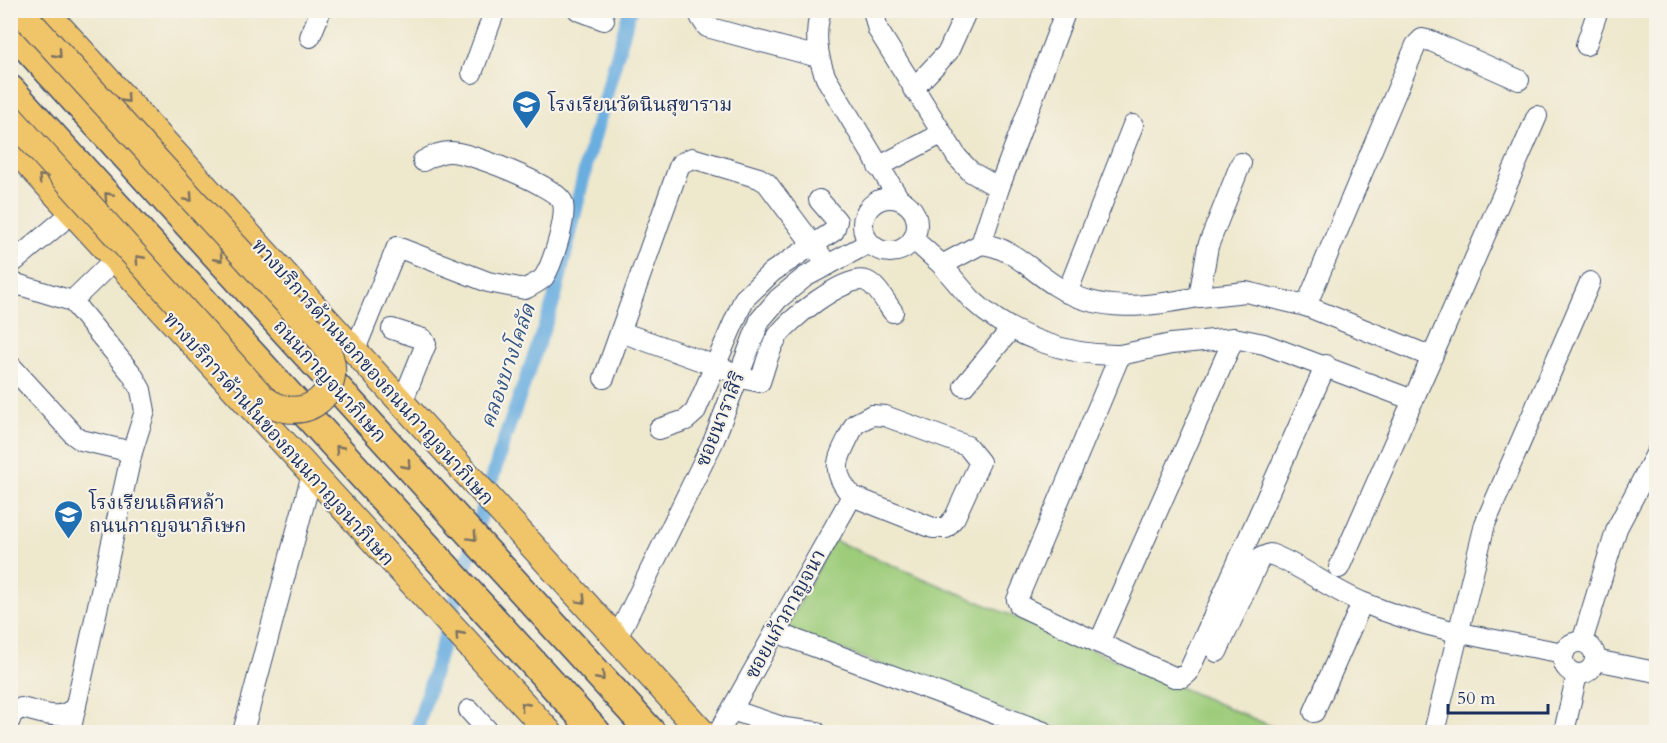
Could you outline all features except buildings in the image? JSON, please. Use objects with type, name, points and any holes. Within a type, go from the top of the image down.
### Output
[{"type":"highway","name":"ถนนกาญจนาภิเษก","points":[[10,29],[651,732]]},
{"type":"highway","name":"ถนนกาญจนาภิเษก","points":[[10,89],[596,732]]},
{"type":"main road","points":[[10,117],[263,398],[273,406],[294,411],[312,404],[326,393],[331,384],[334,364],[323,342],[19,10]]},
{"type":"main road","name":"ทางบริการด้านนอกของถนนกาญจนาภิเษก","points":[[44,10],[401,405],[702,732]]},
{"type":"main road","name":"ทางบริการด้านในของถนนกาญจนาภิเษก","points":[[10,144],[549,732]]},
{"type":"street","points":[[310,37],[321,10]]},
{"type":"street","points":[[472,74],[495,10]]},
{"type":"street","points":[[578,10],[604,20]]},
{"type":"street","points":[[703,10],[701,18],[707,27],[818,57]]},
{"type":"street","points":[[821,10],[817,27],[818,57],[826,78],[878,167],[899,199],[912,209],[916,217],[917,225],[913,239],[904,248],[895,252],[876,249],[869,243],[862,226],[868,208],[882,198],[899,199]]},
{"type":"street","points":[[873,10],[878,30],[940,134],[964,166],[999,188]]},
{"type":"street","points":[[913,89],[953,46],[967,10]]},
{"type":"street","points":[[981,244],[999,188],[1066,10]]},
{"type":"street","points":[[1586,45],[1598,10]]},
{"type":"street","points":[[1306,306],[1416,45],[1422,39],[1431,40],[1519,80]]},
{"type":"street","points":[[1339,568],[1537,116]]},
{"type":"street","points":[[1067,293],[1133,125]]},
{"type":"street","points":[[878,167],[940,134]]},
{"type":"street","points":[[354,352],[397,247],[488,282],[525,289],[543,278],[555,248],[564,215],[562,201],[547,188],[503,168],[450,152],[423,161]]},
{"type":"street","points":[[604,378],[680,164],[685,159],[692,158],[759,178],[767,183],[828,265]]},
{"type":"street","points":[[1198,297],[1208,246],[1241,163]]},
{"type":"street","points":[[659,429],[686,420],[695,412],[744,299],[772,272],[837,226],[837,221],[819,200]]},
{"type":"street","points":[[10,265],[74,212]]},
{"type":"street","points":[[913,239],[942,265],[973,300],[1011,329],[1090,355],[1120,354],[1171,344],[1234,339],[1264,344],[1326,365],[1413,400]]},
{"type":"street","name":"ซอยนาราสิริ","points":[[617,638],[714,440],[760,320],[805,277],[869,243]]},
{"type":"street","points":[[942,265],[981,244],[1008,250],[1067,293],[1110,306],[1128,308],[1246,291],[1306,306],[1432,357]]},
{"type":"street","points":[[72,301],[115,259]]},
{"type":"street","points":[[621,332],[760,382],[776,338],[786,325],[801,311],[847,284],[861,280],[868,282],[893,312]]},
{"type":"street","points":[[10,282],[72,301],[132,374],[141,390],[145,411],[132,452],[70,732]]},
{"type":"street","points":[[1434,732],[1485,524],[1590,282]]},
{"type":"street","points":[[392,328],[423,339],[426,344],[401,405]]},
{"type":"street","points":[[964,386],[1011,329]]},
{"type":"street","points":[[1100,643],[1234,339]]},
{"type":"street","points":[[1120,354],[1017,600],[1020,606],[1174,677],[1184,677],[1188,673],[1326,365]]},
{"type":"street","points":[[10,365],[81,440],[132,452]]},
{"type":"street","points":[[872,415],[885,416],[967,446],[980,462],[955,518],[946,528],[933,528],[852,495],[839,482],[836,467],[855,424],[872,415]]},
{"type":"street","points":[[1582,642],[1617,528],[1656,454]]},
{"type":"street","points":[[243,732],[312,474]]},
{"type":"street","name":"ซอยแก้วกาญจนา","points":[[719,732],[852,495]]},
{"type":"street","points":[[1217,652],[1263,556],[1273,555],[1362,603],[1414,622],[1564,653]]},
{"type":"street","points":[[1314,712],[1362,603]]},
{"type":"street","points":[[775,632],[1030,730]]},
{"type":"street","points":[[1582,642],[1591,646],[1595,660],[1587,672],[1577,674],[1567,669],[1563,658],[1564,653],[1571,644],[1582,642]]},
{"type":"street","points":[[1595,660],[1656,672]]},
{"type":"street","points":[[1564,732],[1577,674]]},
{"type":"street","points":[[21,732],[12,726],[10,721],[12,714],[21,708],[57,716],[67,714],[76,706]]},
{"type":"street","points":[[468,710],[489,732]]},
{"type":"street","points":[[732,710],[785,728],[816,732]]},
{"type":"green space","points":[[833,540],[1285,732],[1061,732],[786,629]]},
{"type":"waterway","name":"คลองบางโคลัด","points":[[416,732],[503,443],[554,300],[587,162],[630,10]]},
{"type":"place","name":"โรงเรียนวัดนินสุขาราม","points":[[527,130]]},
{"type":"place","name":"โรงเรียนเลิศหล้า ถนนกาญจนาภิเษก","points":[[68,540]]}]
